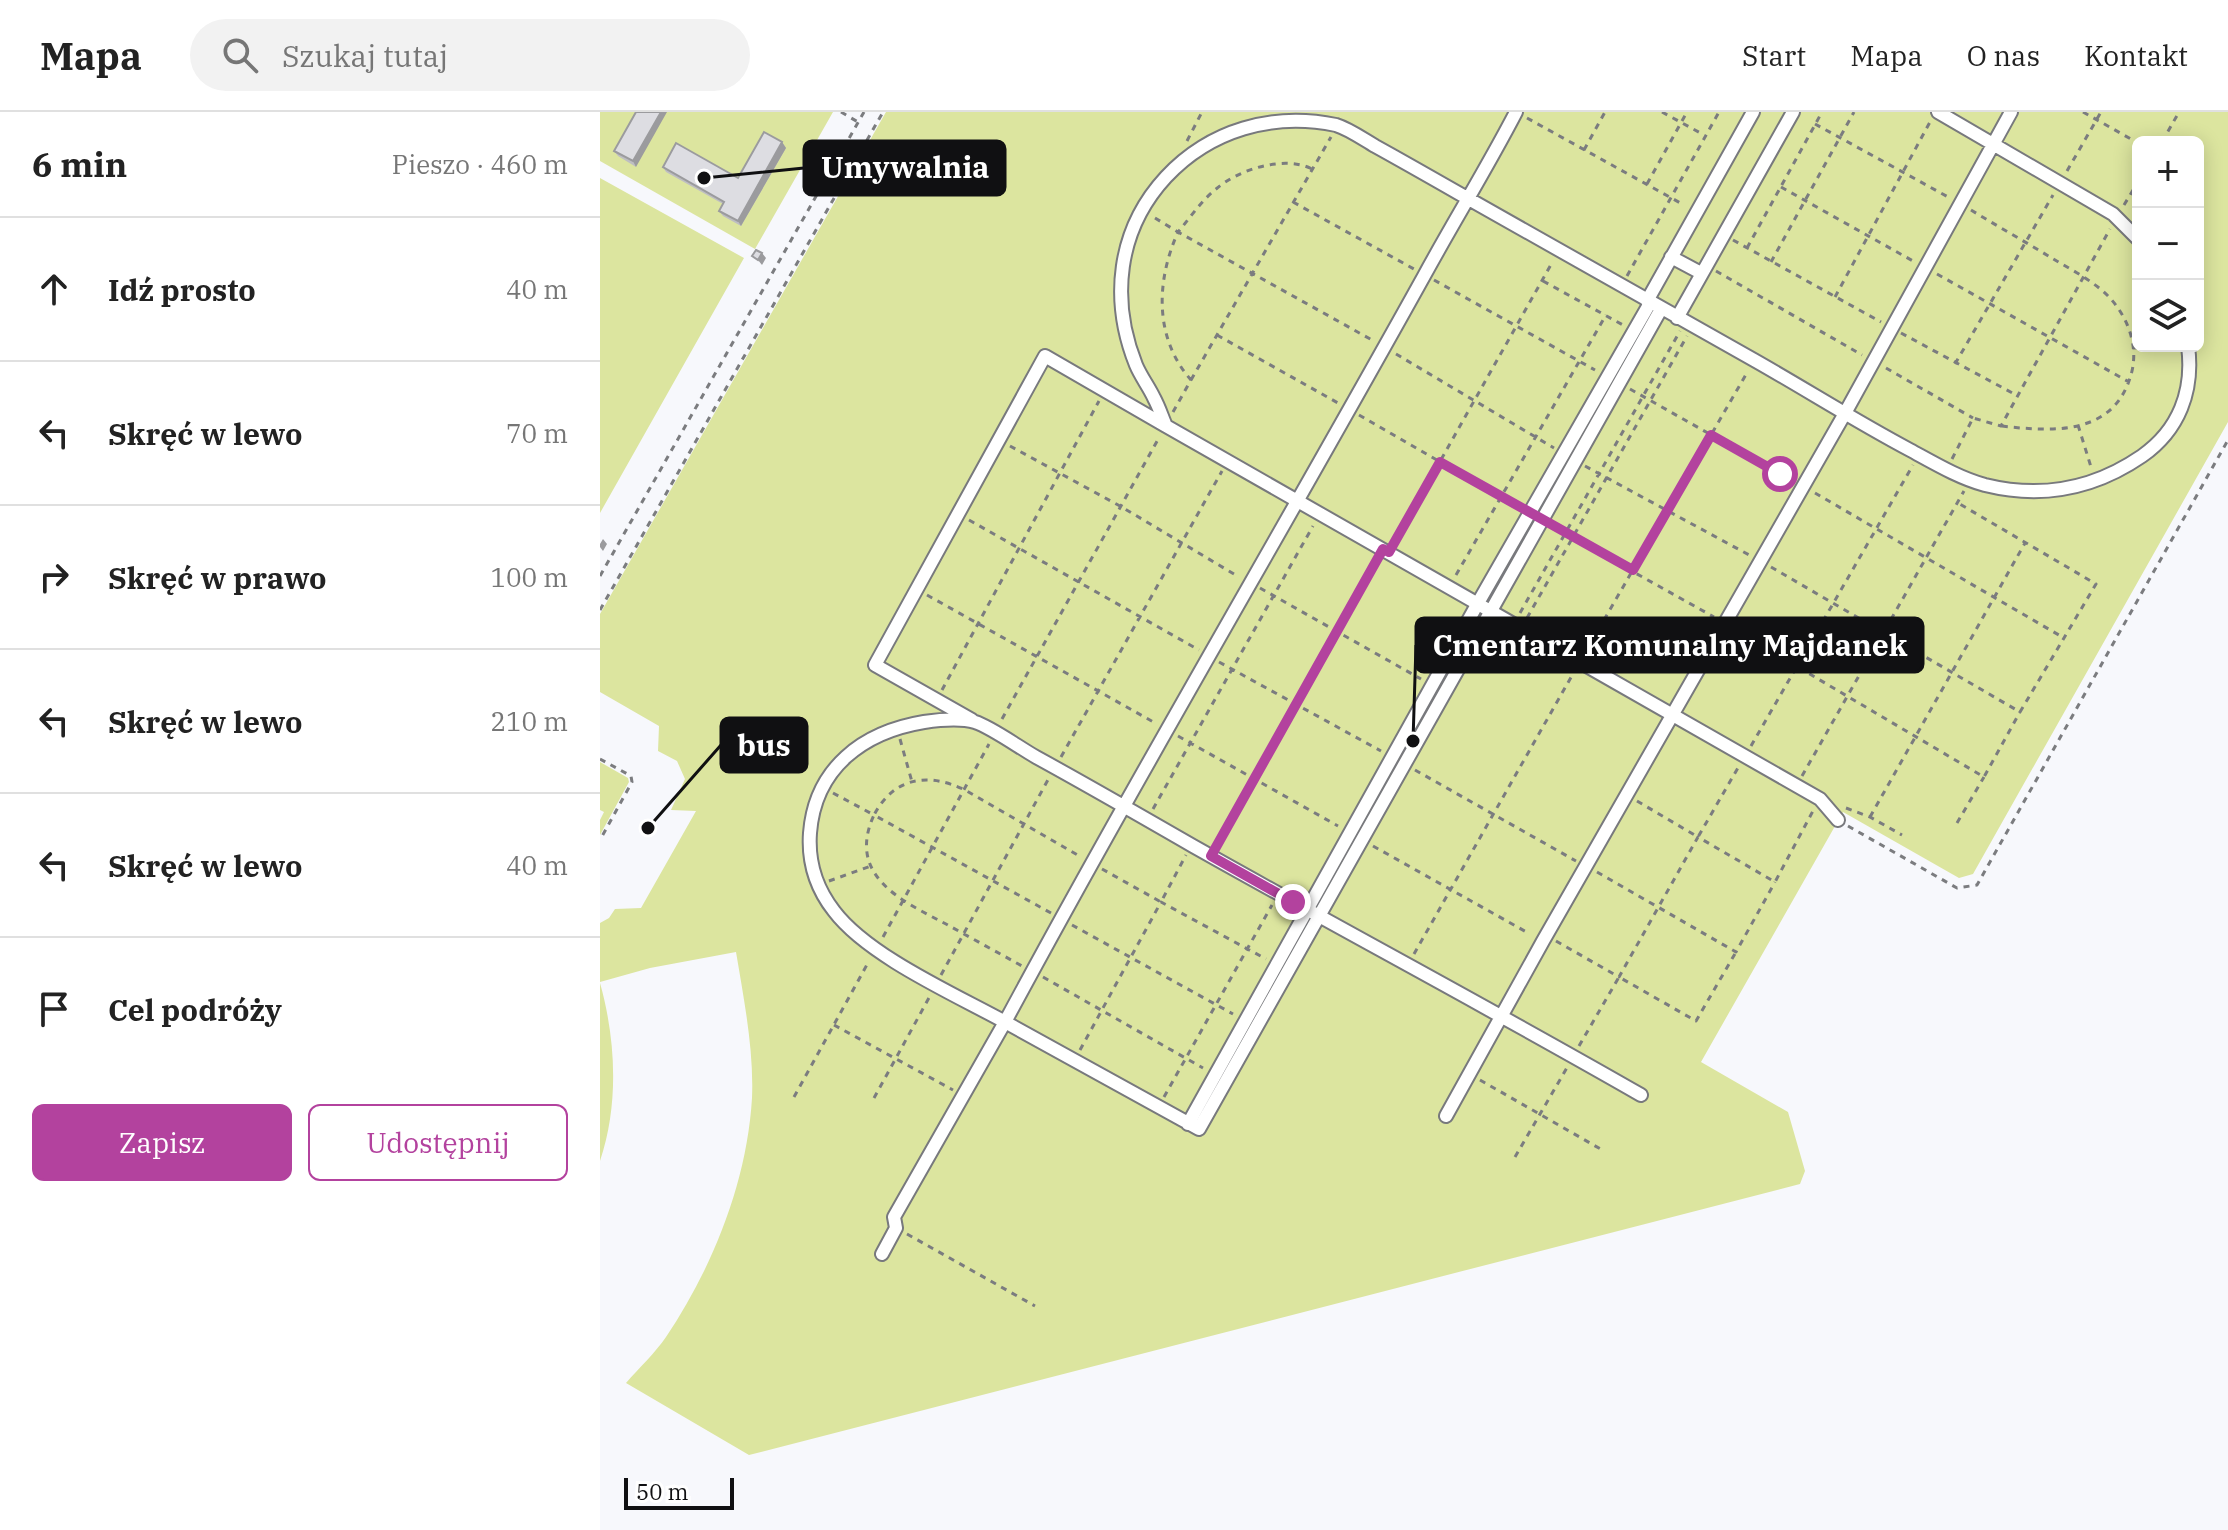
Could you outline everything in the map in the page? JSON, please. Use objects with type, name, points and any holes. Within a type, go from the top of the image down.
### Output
[{"type":"street","points":[[882,1254],[896,1228],[894,1217],[1516,112]]},
{"type":"street","points":[[975,722],[935,721],[897,727],[866,742],[845,757],[822,787],[812,817],[812,864],[818,885],[833,910],[852,931],[876,949],[1199,1129],[1313,913],[1398,761],[1490,610],[1535,517],[1653,304],[1671,257],[1753,112]]},
{"type":"street","points":[[1685,323],[1703,269],[1793,112]]},
{"type":"street","points":[[1937,112],[2117,218],[2132,233]]},
{"type":"street","points":[[1446,1116],[1544,938],[1844,415],[2011,112]]},
{"type":"street","points":[[1166,426],[1154,396],[1137,369],[1122,317],[1123,259],[1129,236],[1142,209],[1163,181],[1189,156],[1220,136],[1270,118],[1337,125],[1623,285],[1844,415],[1969,480],[2024,491],[2065,491],[2117,473],[2159,444],[2183,410],[2191,366],[2189,352]]},
{"type":"street","points":[[1671,257],[1703,269]]},
{"type":"street","points":[[1613,380],[1634,331],[1653,304]]},
{"type":"street","points":[[1641,1095],[1278,894],[875,665],[1045,356],[1745,755],[1820,799],[1838,820]]},
{"type":"street","points":[[1398,761],[1433,686],[1478,603],[1535,517]]},
{"type":"street","points":[[1188,1124],[1277,965],[1313,913]]},
{"type":"path","points":[[841,112],[858,122]]},
{"type":"path","points":[[600,576],[864,112]]},
{"type":"path","points":[[600,610],[883,112]]},
{"type":"path","points":[[1189,156],[1185,145],[1202,112]]},
{"type":"path","points":[[1516,112],[1671,198]]},
{"type":"path","points":[[1584,150],[1605,112]]},
{"type":"path","points":[[1662,112],[1705,136]]},
{"type":"path","points":[[1647,184],[1687,112]]},
{"type":"path","points":[[1623,285],[1719,112]]},
{"type":"path","points":[[1747,248],[1822,112]]},
{"type":"path","points":[[1771,262],[1854,112]]},
{"type":"path","points":[[1835,297],[1937,112]]},
{"type":"path","points":[[2083,112],[2132,140]]},
{"type":"path","points":[[2165,136],[2179,112]]},
{"type":"path","points":[[1815,124],[1960,203],[2084,277],[2110,297],[2132,336]]},
{"type":"path","points":[[794,1097],[1120,506],[1337,125]]},
{"type":"path","points":[[1191,380],[1171,353],[1163,319],[1163,275],[1178,232],[1217,187],[1234,177],[1288,163],[1301,163],[1312,169]]},
{"type":"path","points":[[1781,187],[2129,382]]},
{"type":"path","points":[[2001,426],[2132,192]]},
{"type":"path","points":[[1293,202],[1651,400],[2064,638]]},
{"type":"path","points":[[1142,209],[1475,399],[1599,474],[1835,603],[2020,712]]},
{"type":"path","points":[[1723,235],[2018,396]]},
{"type":"path","points":[[1955,364],[2026,242]]},
{"type":"path","points":[[1211,856],[1337,631],[1440,462],[1559,251]]},
{"type":"path","points":[[1703,269],[1973,418],[2001,426],[2048,430],[2094,420],[2114,409],[2129,382],[2133,352]]},
{"type":"path","points":[[1543,281],[1634,331]]},
{"type":"path","points":[[1449,587],[1606,315]]},
{"type":"path","points":[[1518,626],[1566,533],[1685,323]]},
{"type":"path","points":[[1518,626],[1651,400],[1685,323]]},
{"type":"path","points":[[1217,335],[1725,623],[1984,777]]},
{"type":"path","points":[[1409,964],[1754,360]]},
{"type":"path","points":[[937,699],[1104,391]]},
{"type":"path","points":[[1947,470],[1973,418]]},
{"type":"path","points":[[2078,425],[2096,480]]},
{"type":"path","points":[[999,440],[1433,686]]},
{"type":"path","points":[[1838,820],[1957,888],[1977,885],[2228,440]]},
{"type":"path","points":[[1619,977],[1919,455]]},
{"type":"path","points":[[874,1098],[1055,767],[1228,461]]},
{"type":"path","points":[[1797,786],[1969,480]]},
{"type":"path","points":[[1957,823],[2096,584],[1958,503]]},
{"type":"path","points":[[1148,819],[1321,513]]},
{"type":"path","points":[[958,514],[1736,952]]},
{"type":"path","points":[[1870,817],[2025,543]]},
{"type":"path","points":[[916,589],[1451,889],[1696,1021],[1820,799]]},
{"type":"path","points":[[897,727],[912,782]]},
{"type":"path","points":[[600,759],[631,776],[632,782],[600,840]]},
{"type":"path","points":[[1215,1075],[1102,1009],[902,901],[883,887],[871,866],[867,842],[874,815],[887,795],[912,782],[933,779],[965,790],[1023,826],[1277,965]]},
{"type":"path","points":[[822,787],[1245,1020]]},
{"type":"path","points":[[1626,795],[1775,882]]},
{"type":"path","points":[[1845,808],[1870,817],[1902,835]]},
{"type":"path","points":[[1074,1060],[1191,845]]},
{"type":"path","points":[[818,885],[871,866]]},
{"type":"path","points":[[1159,1107],[1278,894]]},
{"type":"path","points":[[834,1025],[963,1096]]},
{"type":"path","points":[[1470,1074],[1604,1151]]},
{"type":"path","points":[[896,1228],[1035,1306]]},
{"type":"green space","points":[[600,112],[833,112],[755,249],[600,161]]},
{"type":"green space","points":[[886,112],[2228,112],[2228,422],[1973,874],[1959,878],[1843,812],[1701,1062],[1788,1112],[1805,1171],[1800,1184],[749,1455],[626,1383],[666,1337],[713,1253],[743,1161],[749,1130],[752,1080],[748,1025],[736,952],[650,968],[600,982],[600,923],[609,918],[615,909],[641,908],[696,811],[671,810],[685,779],[677,761],[658,751],[659,726],[600,692],[600,614]]},
{"type":"green space","points":[[600,178],[744,258],[600,513]]},
{"type":"green space","points":[[600,762],[628,778],[629,782],[600,835],[600,820],[604,812],[600,810]]},
{"type":"green space","points":[[600,983],[612,1050],[613,1095],[600,1161]]},
{"type":"building","points":[[636,112],[661,112],[633,161],[614,151]]},
{"type":"building","points":[[764,132],[782,142],[738,221],[719,211],[724,202],[663,167],[676,143],[738,178]]},
{"type":"building","points":[[756,250],[762,253],[758,260],[752,256]]},
{"type":"place","name":"Umywalnia","points":[[704,178]]},
{"type":"place","name":"Cmentarz Komunalny Majdanek","points":[[1413,741]]},
{"type":"place","name":"bus","points":[[648,828]]},
{"type":"route","points":[[1293,902],[1211,856],[1383,549],[1389,552],[1440,462],[1540,521],[1633,570],[1711,435],[1780,474]]}]
